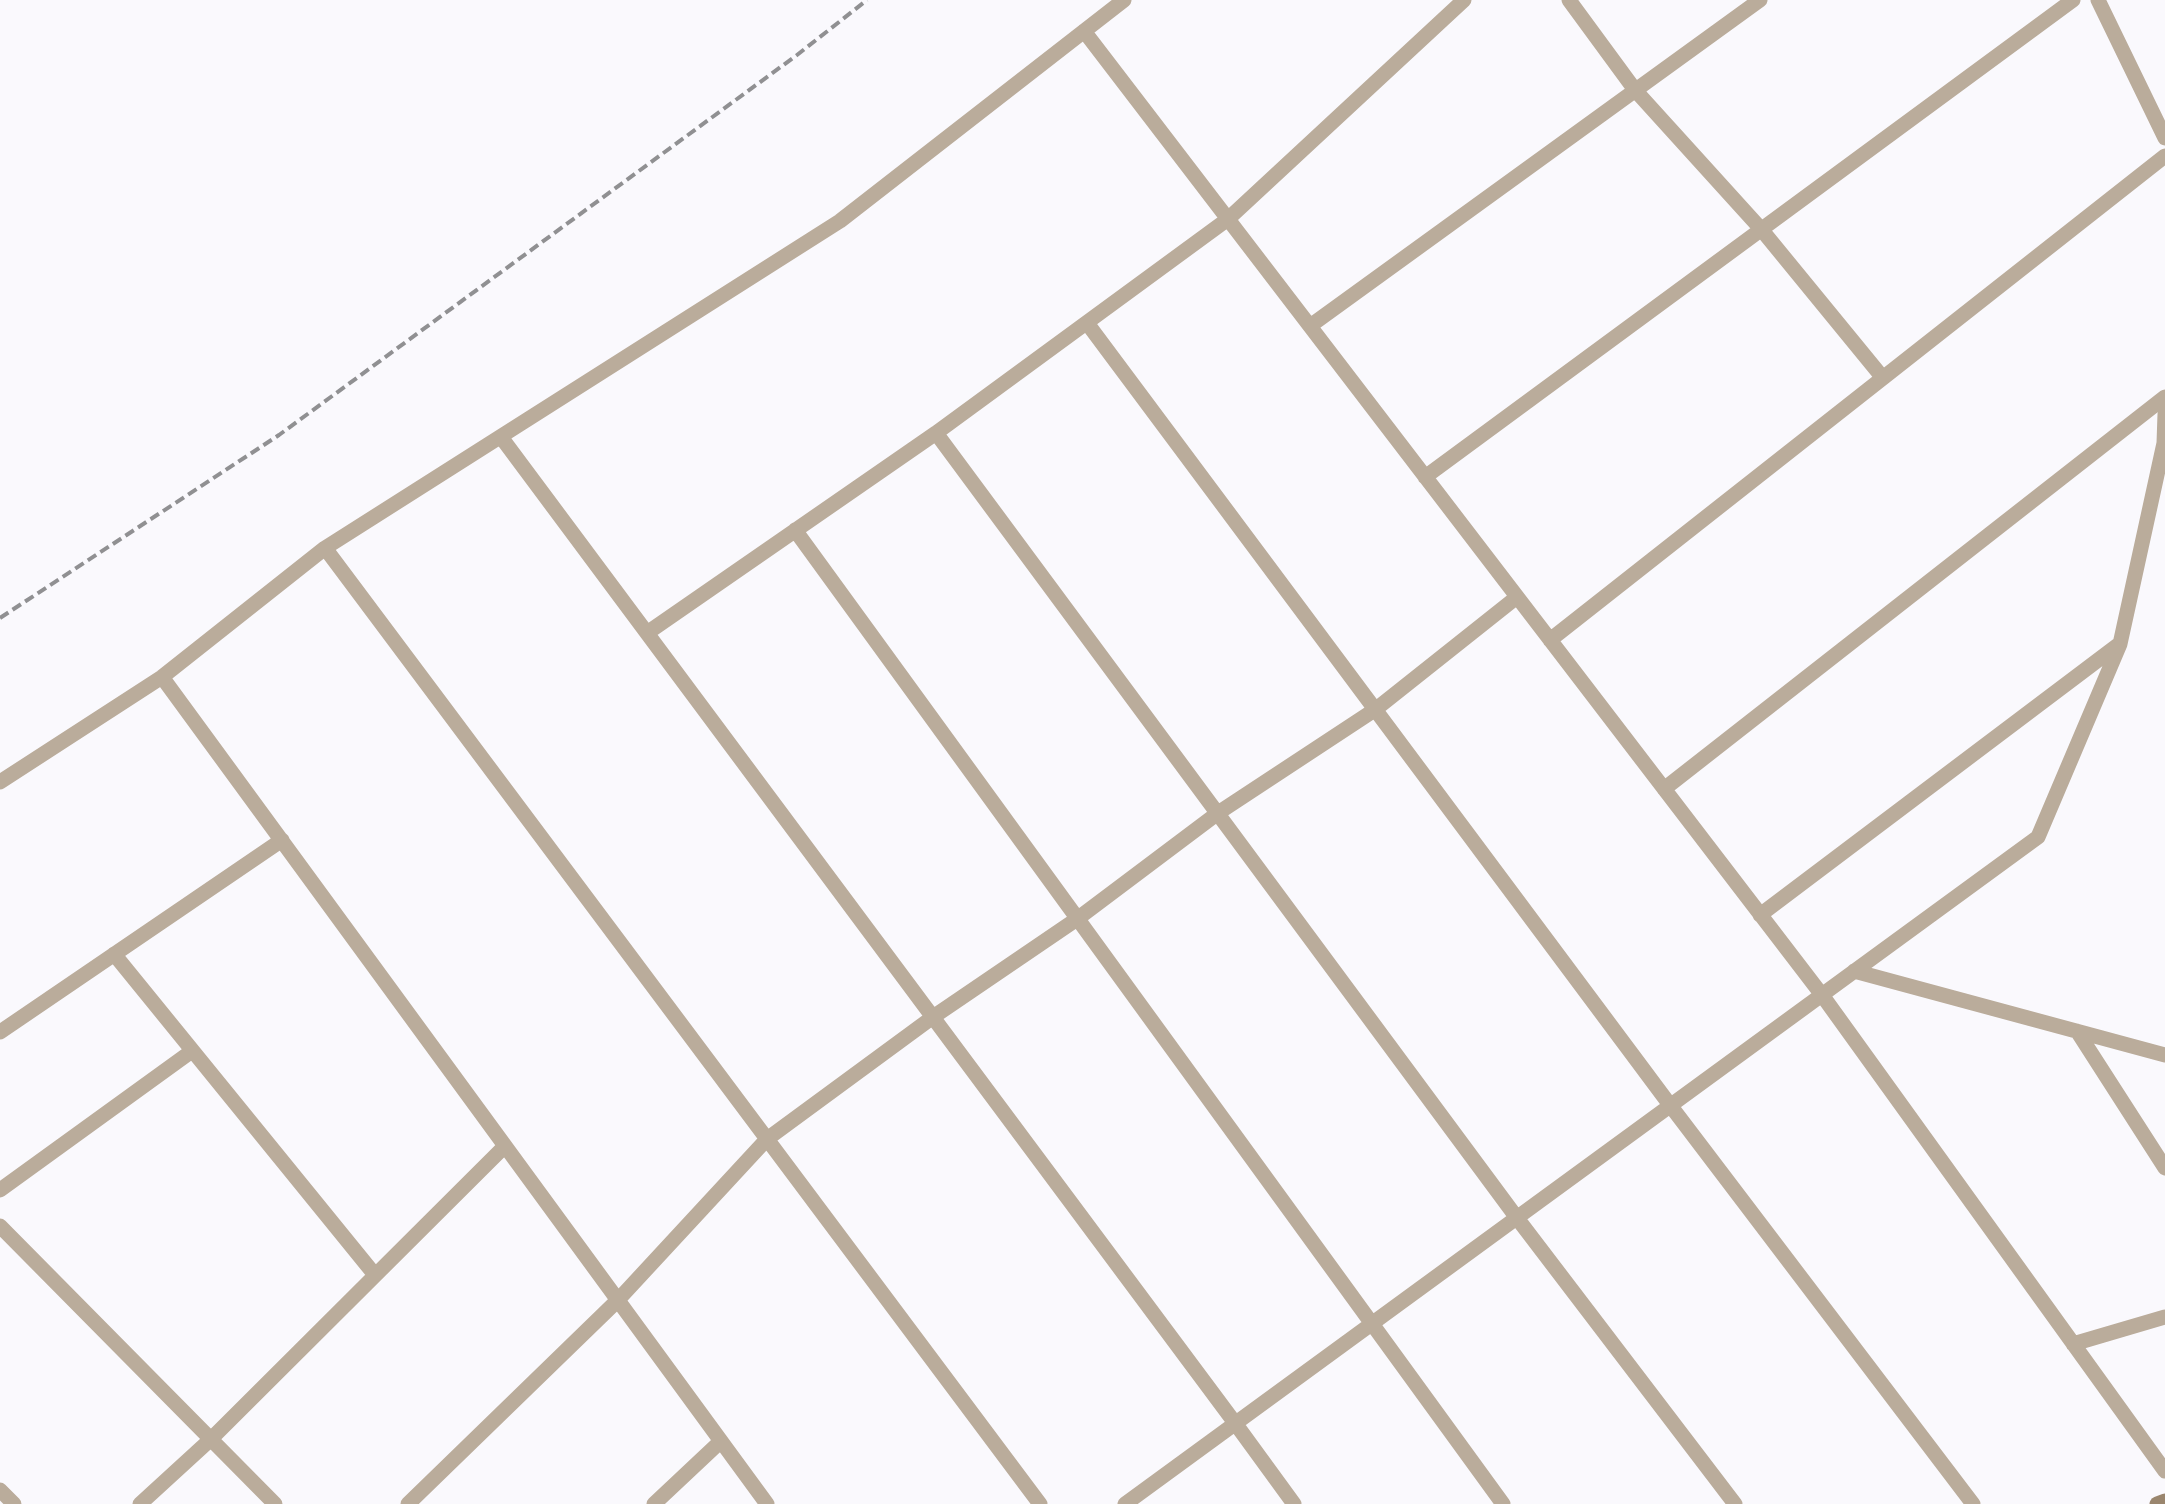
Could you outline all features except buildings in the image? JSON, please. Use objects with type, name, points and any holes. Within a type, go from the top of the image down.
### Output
[{"type":"street","points":[[0,782],[162,677],[325,548],[840,221],[1124,0]]},
{"type":"street","points":[[647,633],[936,433],[1228,219],[1464,0]]},
{"type":"street","points":[[1569,0],[1635,90],[1761,229],[1883,378]]},
{"type":"street","points":[[1310,326],[1760,0]]},
{"type":"street","points":[[1425,477],[2073,0]]},
{"type":"street","points":[[2098,0],[2165,138]]},
{"type":"street","points":[[1084,31],[1822,995],[2165,1471]]},
{"type":"street","points":[[1550,640],[2165,156]]},
{"type":"street","points":[[1087,323],[1670,1105],[1973,1504]]},
{"type":"street","points":[[1664,789],[2165,397]]},
{"type":"street","points":[[1125,1504],[2038,837],[2120,644],[2164,443],[2165,414]]},
{"type":"street","points":[[936,433],[1517,1218],[1735,1504]]},
{"type":"street","points":[[501,437],[1236,1423],[1294,1504]]},
{"type":"street","points":[[795,530],[1504,1504]]},
{"type":"street","points":[[325,548],[1040,1504]]},
{"type":"street","points":[[408,1504],[618,1300],[767,1139],[933,1017],[1077,919],[1218,813],[1376,709],[1517,597]]},
{"type":"street","points":[[1760,915],[2120,644]]},
{"type":"street","points":[[162,677],[767,1504]]},
{"type":"street","points":[[0,1032],[282,840]]},
{"type":"street","points":[[114,954],[375,1275]]},
{"type":"street","points":[[1854,971],[2165,1055]]},
{"type":"street","points":[[2077,1031],[2165,1168]]},
{"type":"street","points":[[0,1190],[192,1051]]},
{"type":"street","points":[[140,1504],[211,1440],[505,1146]]},
{"type":"street","points":[[0,1226],[275,1504]]},
{"type":"street","points":[[2073,1344],[2165,1317]]},
{"type":"street","points":[[654,1504],[721,1441]]},
{"type":"street","points":[[0,1490],[14,1504]]},
{"type":"street","points":[[2157,1504],[2165,1501]]},
{"type":"railway","points":[[0,618],[279,435],[797,55],[867,0]]}]
